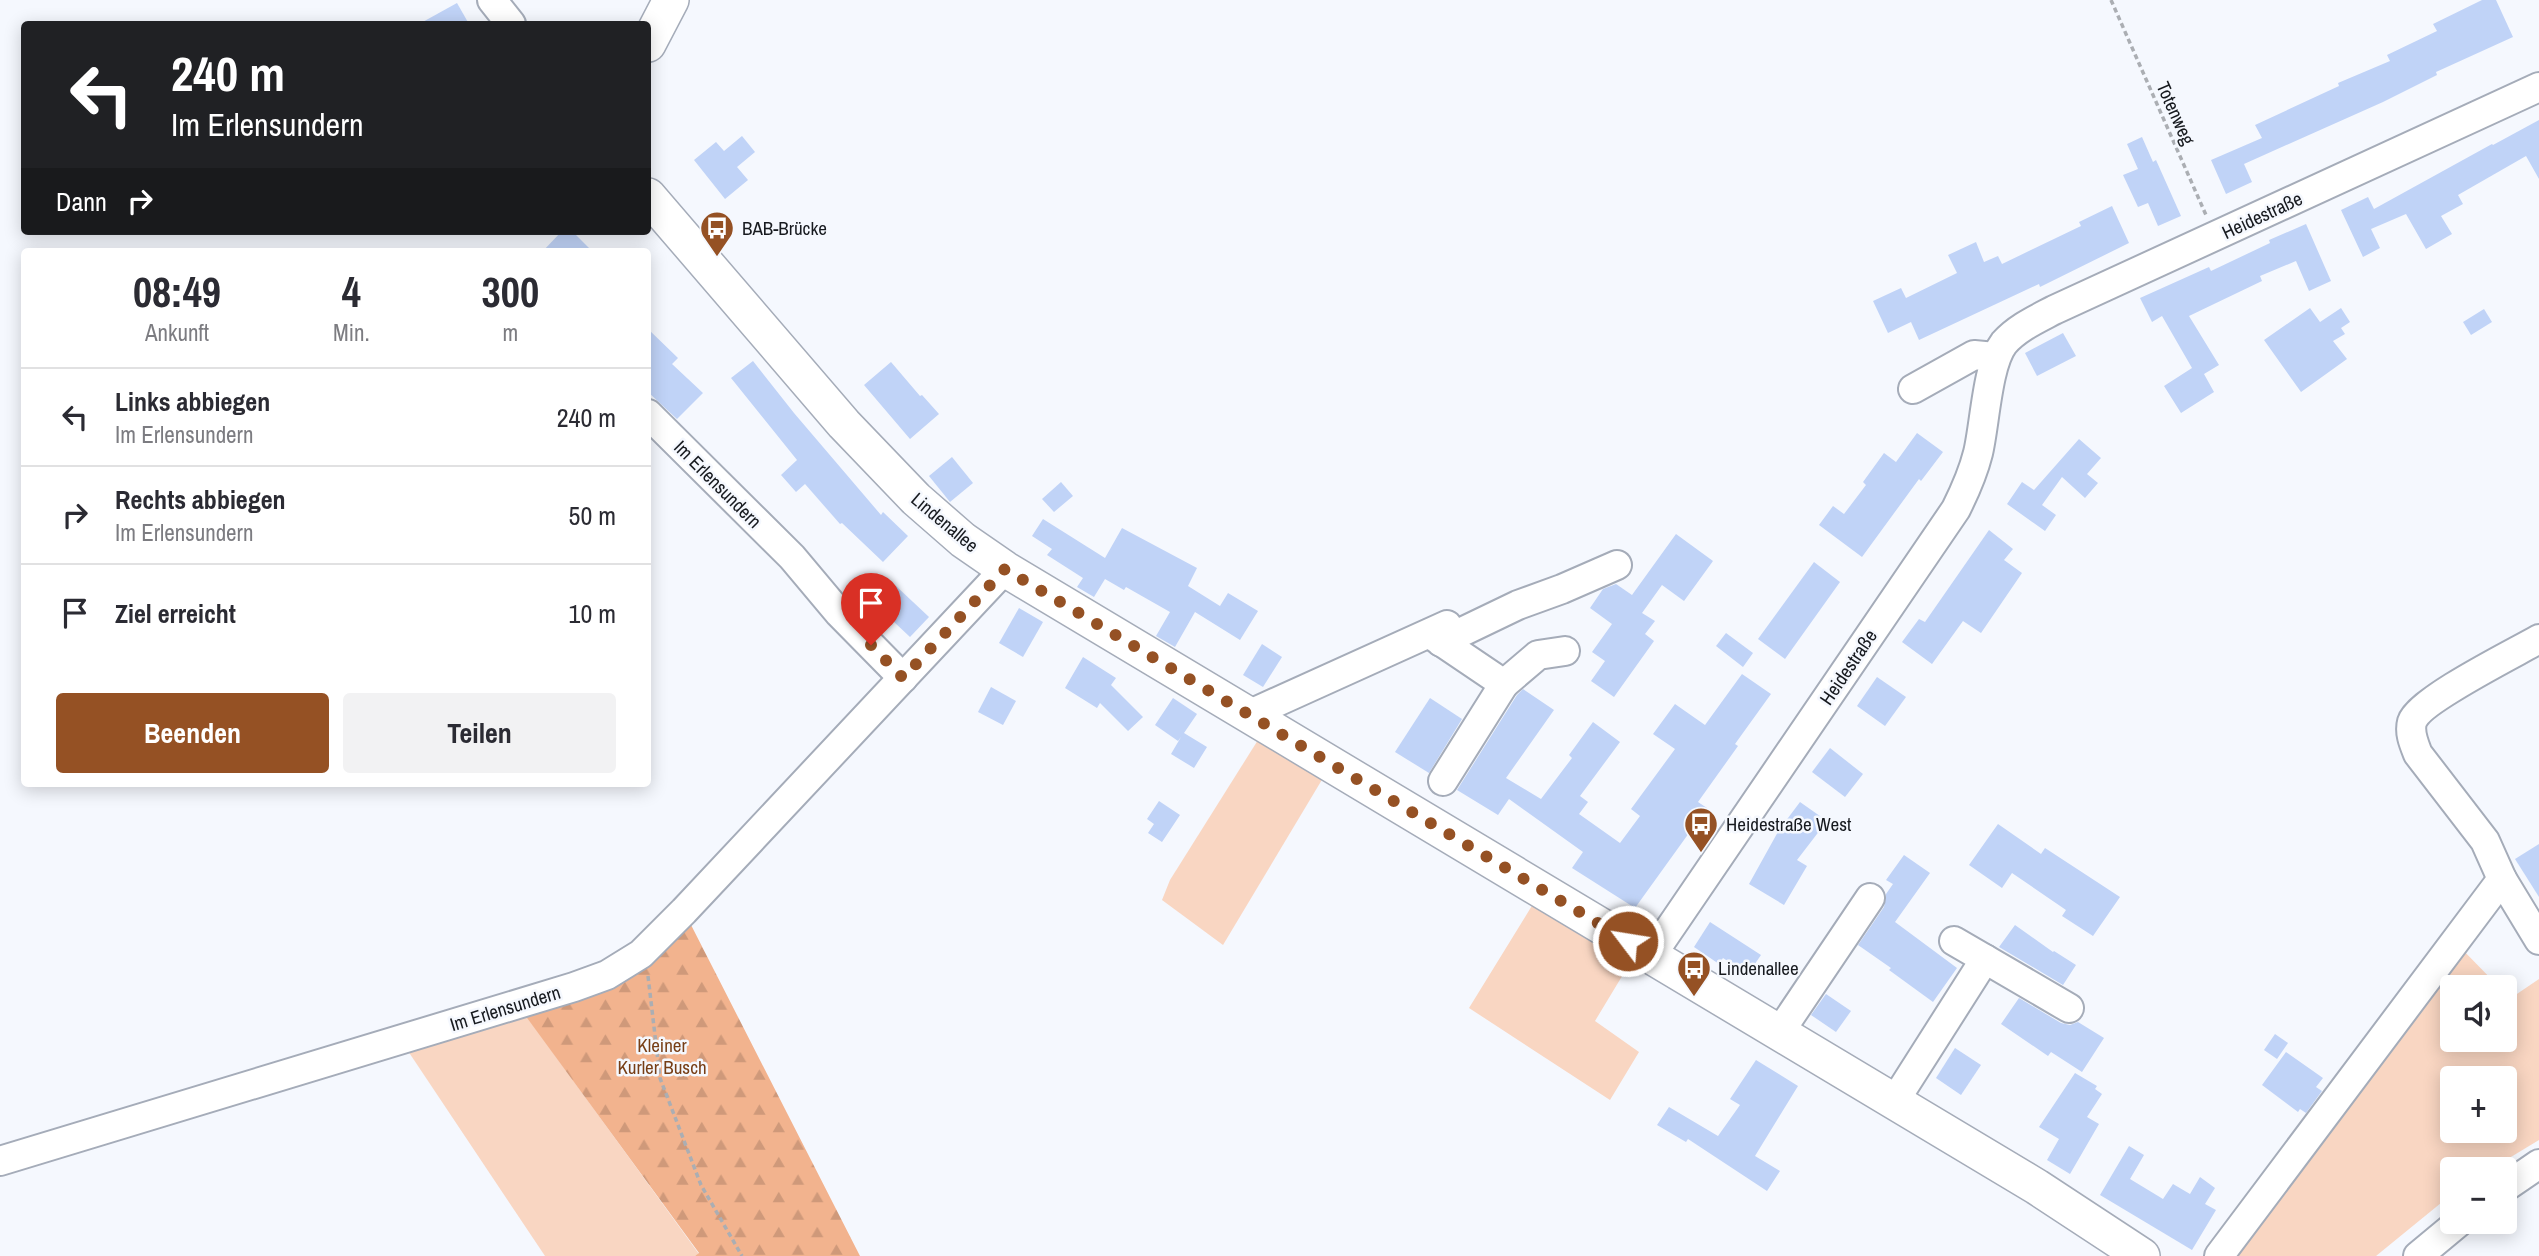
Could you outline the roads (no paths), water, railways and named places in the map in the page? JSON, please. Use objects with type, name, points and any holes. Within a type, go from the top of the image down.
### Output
[{"type":"main road","points":[[651,38],[671,0]]},
{"type":"main road","name":"Lindenallee","points":[[651,199],[844,424],[916,499],[962,540],[1005,569],[2037,1187],[2142,1256]]},
{"type":"street","points":[[492,0],[509,21]]},
{"type":"street","name":"Heidestraße","points":[[1651,956],[1956,509],[1969,483],[1978,454],[1995,357],[2005,342],[2026,325],[2054,310],[2539,88]]},
{"type":"street","points":[[1913,389],[1975,355],[1995,357]]},
{"type":"street","name":"Im Erlensundern","points":[[651,417],[792,557],[839,613],[903,678]]},
{"type":"street","points":[[1248,715],[1439,633],[1562,589],[1616,565]]},
{"type":"street","name":"Im Erlensundern","points":[[0,1161],[607,975],[641,954],[1005,569]]},
{"type":"street","points":[[1439,633],[1504,684]]},
{"type":"street","points":[[2539,639],[2434,699],[2418,711],[2412,723],[2412,739],[2418,754],[2485,841],[2502,879],[2539,940]]},
{"type":"street","points":[[1443,780],[1504,684],[1538,655],[1565,651]]},
{"type":"street","points":[[2219,1256],[2502,879]]},
{"type":"street","points":[[1779,1033],[1870,898]]},
{"type":"street","points":[[1954,941],[2068,1008]]},
{"type":"street","points":[[1894,1102],[1985,959]]},
{"type":"street","points":[[2517,1179],[2539,1164]]},
{"type":"street","points":[[2418,1256],[2445,1234]]},
{"type":"place","name":"BAB-Brücke","points":[[717,258]]},
{"type":"place","name":"Heidestraße West","points":[[1701,854]]},
{"type":"place","name":"Lindenallee","points":[[1694,998]]},
{"type":"park label","name":"Kleiner Kurler Busch","points":[[662,1056]]}]
